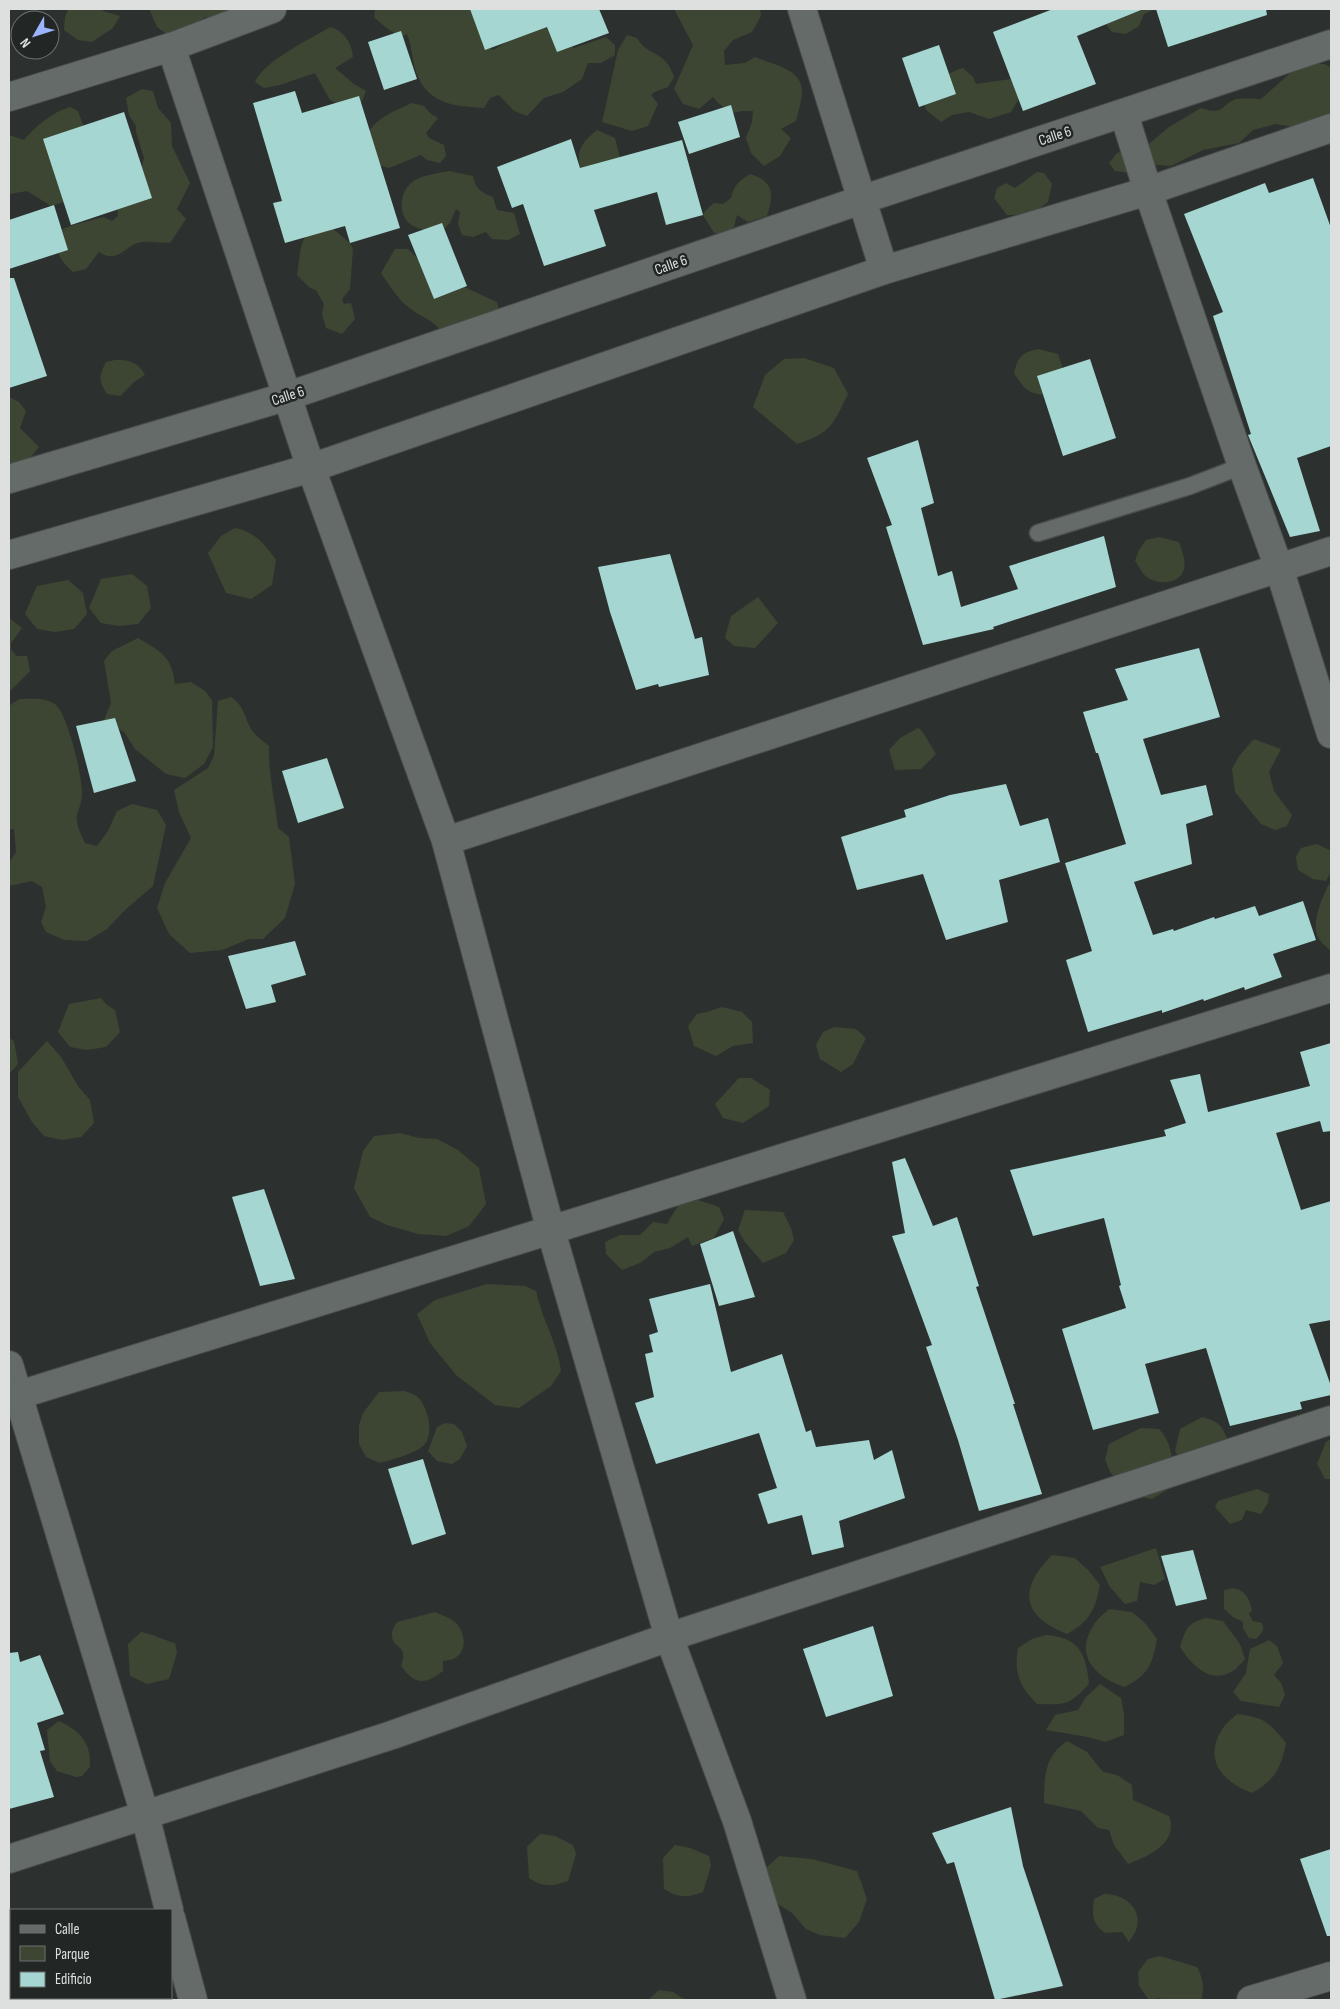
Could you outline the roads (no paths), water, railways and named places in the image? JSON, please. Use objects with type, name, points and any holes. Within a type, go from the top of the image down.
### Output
[{"type":"street","points":[[9,97],[171,47],[272,9]]},
{"type":"street","points":[[802,9],[884,270]]},
{"type":"street","name":"Calle 6","points":[[9,479],[288,396],[861,200],[1331,44]]},
{"type":"street","points":[[171,47],[311,468],[446,841],[551,1231],[669,1637],[737,1821],[792,2000]]},
{"type":"street","points":[[1124,114],[1148,191],[1279,568],[1331,734]]},
{"type":"street","points":[[9,555],[311,468],[884,270],[1148,191],[1331,128]]},
{"type":"street","points":[[446,841],[1331,551]]},
{"type":"street","points":[[13,1396],[1331,988]]},
{"type":"street","points":[[9,1365],[13,1396],[145,1815],[169,1909]]},
{"type":"street","points":[[9,1859],[392,1735],[669,1637],[1331,1420]]},
{"type":"street","points":[[172,1922],[192,2000]]},
{"type":"street","points":[[1251,2000],[1331,1976]]},
{"type":"lane","points":[[1038,533],[1190,486],[1242,466]]}]
